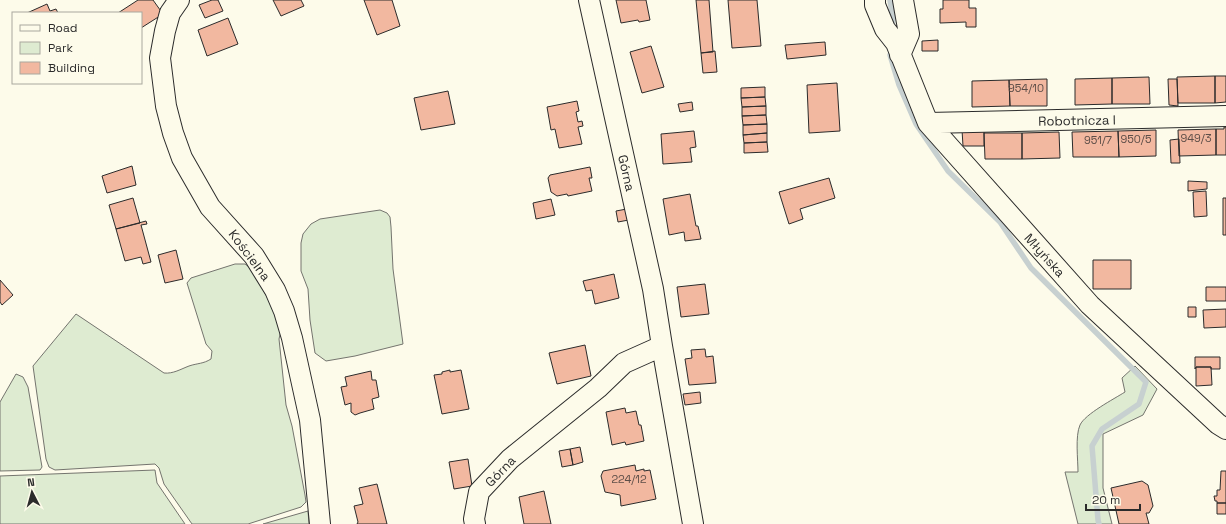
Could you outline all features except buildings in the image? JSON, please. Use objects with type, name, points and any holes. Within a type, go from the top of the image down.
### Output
[{"type":"street","name":"Kościelna","points":[[179,0],[170,13],[160,58],[166,106],[173,133],[182,158],[210,207],[254,256],[275,290],[284,311],[292,338],[310,420],[320,524]]},
{"type":"street","name":"Górna","points":[[589,0],[653,289],[693,524]]},
{"type":"street","name":"Młyńska","points":[[875,0],[875,5],[894,42],[928,123],[1090,305],[1218,424],[1226,429]]},
{"type":"street","points":[[894,42],[909,34],[903,0]]},
{"type":"street","name":"Robotnicza I","points":[[928,123],[1226,116]]},
{"type":"street","name":"Górna","points":[[475,524],[474,519],[480,492],[510,459],[598,388],[624,363],[662,346]]},
{"type":"green space","points":[[380,210],[387,213],[390,217],[393,269],[403,344],[355,356],[326,361],[315,353],[310,320],[308,289],[301,271],[301,243],[303,234],[311,224],[320,219]]},
{"type":"green space","points":[[235,264],[245,264],[253,270],[282,326],[279,339],[286,405],[292,426],[306,502],[301,507],[248,524],[192,524],[164,484],[159,468],[155,464],[55,470],[49,467],[46,459],[33,366],[76,314],[164,373],[174,372],[211,359],[212,351],[206,344],[187,283],[191,278]]},
{"type":"green space","points":[[1135,366],[1157,389],[1143,415],[1103,434],[1103,488],[1112,524],[1078,524],[1065,472],[1078,472],[1078,430],[1080,425],[1088,416],[1125,392],[1122,378]]},
{"type":"green space","points":[[16,374],[23,377],[28,387],[42,467],[40,470],[0,471],[0,402]]},
{"type":"green space","points":[[155,470],[157,483],[185,524],[0,524],[0,476]]},
{"type":"green space","points":[[308,511],[309,524],[263,524]]},
{"type":"waterway","points":[[890,0],[893,20],[892,29]]},
{"type":"waterway","points":[[890,55],[899,85],[916,124],[948,171],[1000,222],[1031,268],[1146,382],[1139,404],[1102,429],[1092,446],[1099,524]]}]
